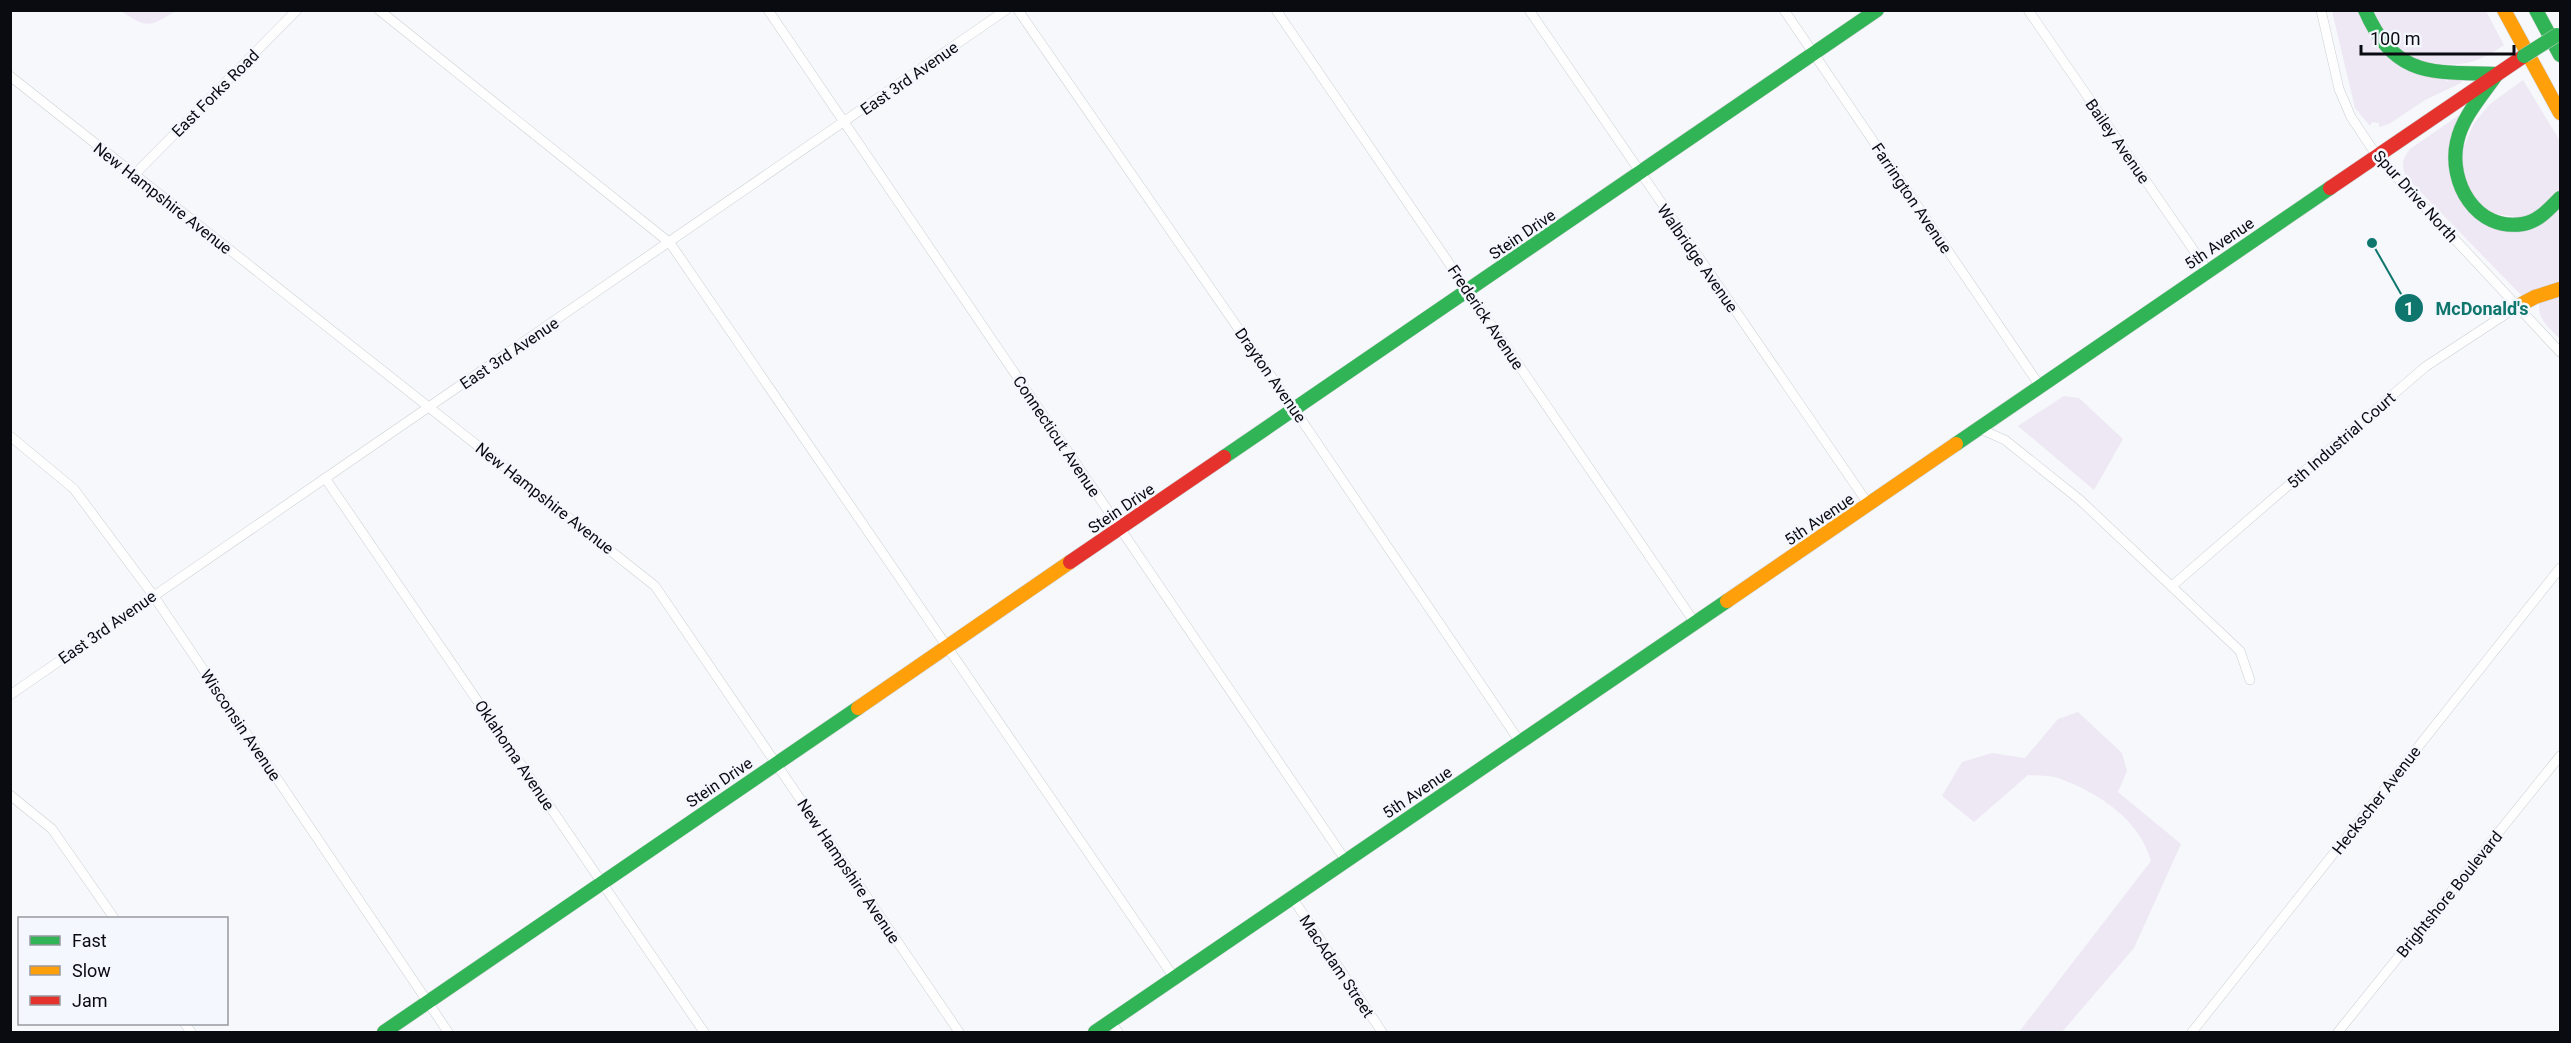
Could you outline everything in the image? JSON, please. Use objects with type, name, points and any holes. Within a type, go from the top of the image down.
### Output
[{"type":"main road","name":"Stein Drive","points":[[384,1032],[1876,10]]},
{"type":"main road","points":[[2365,10],[2371,28],[2384,47],[2401,61],[2421,70],[2441,74],[2497,74]]},
{"type":"main road","points":[[2504,10],[2560,113]]},
{"type":"main road","points":[[2536,10],[2560,55]]},
{"type":"main road","name":"5th Avenue","points":[[1095,1032],[1115,1027],[1175,979],[2560,32]]},
{"type":"main road","points":[[2497,74],[2467,119],[2457,139],[2454,159],[2456,179],[2464,199],[2478,214],[2497,222],[2514,225],[2544,214],[2560,198]]},
{"type":"main road","points":[[2549,94],[2560,127]]},
{"type":"main road","points":[[2518,306],[2535,297],[2560,289]]},
{"type":"street","name":"East Forks Road","points":[[134,175],[297,10]]},
{"type":"street","points":[[379,10],[670,243],[1175,979]]},
{"type":"street","name":"Connecticut Avenue","points":[[768,10],[1347,861]]},
{"type":"street","name":"East 3rd Avenue","points":[[10,695],[845,123],[1006,10]]},
{"type":"street","name":"Drayton Avenue","points":[[1018,10],[1521,742]]},
{"type":"street","name":"Frederick Avenue","points":[[1276,10],[1695,623]]},
{"type":"street","name":"Walbridge Avenue","points":[[1529,10],[1639,174],[1869,505]]},
{"type":"street","name":"Farrington Avenue","points":[[1784,10],[2040,386]]},
{"type":"street","name":"Bailey Avenue","points":[[2028,10],[2208,271]]},
{"type":"street","name":"Spur Drive North","points":[[2321,10],[2339,90],[2351,117],[2377,156],[2560,352]]},
{"type":"street","name":"New Hampshire Avenue","points":[[10,76],[655,586],[959,1032]]},
{"type":"street","name":"5th Industrial Court","points":[[2172,586],[2425,367],[2518,306]]},
{"type":"street","points":[[1978,428],[2005,440],[2080,500],[2240,651],[2250,680]]},
{"type":"street","name":"Wisconsin Avenue","points":[[10,436],[74,489],[153,595],[448,1032]]},
{"type":"street","name":"Oklahoma Avenue","points":[[325,478],[704,1032]]},
{"type":"street","name":"Heckscher Avenue","points":[[2192,1032],[2560,568]]},
{"type":"street","name":"Brightshore Boulevard","points":[[2338,1032],[2560,756]]},
{"type":"street","points":[[10,795],[51,829],[113,917]]},
{"type":"street","name":"MacAdam Street","points":[[1293,899],[1382,1032]]},
{"type":"shaded area","points":[[121,11],[176,11],[148,24],[137,21]]},
{"type":"shaded area","points":[[2332,11],[2360,11],[2372,40],[2446,82],[2462,80],[2461,83],[2425,100],[2389,124],[2379,127],[2379,123],[2372,122],[2370,126],[2355,108]]},
{"type":"shaded area","points":[[2370,11],[2486,11],[2504,45],[2490,54],[2467,63],[2445,64],[2405,59]]},
{"type":"shaded area","points":[[2523,80],[2560,141],[2560,190],[2551,205],[2522,218],[2483,212],[2462,187],[2459,158],[2474,123],[2490,104]]},
{"type":"shaded area","points":[[2462,113],[2449,157],[2490,226],[2560,208],[2560,283],[2523,297],[2406,177],[2403,163],[2410,149]]},
{"type":"shaded area","points":[[2560,293],[2560,339],[2544,322],[2539,306],[2540,300]]},
{"type":"shaded area","points":[[2064,396],[2079,398],[2123,439],[2094,490],[2018,426]]},
{"type":"shaded area","points":[[2078,712],[2122,753],[2127,771],[2118,792],[2181,844],[2134,948],[2062,1032],[2019,1032],[2151,861],[2137,833],[2116,810],[2090,792],[2057,778],[2028,775],[1974,822],[1942,796],[1962,762],[1992,753],[2025,758],[2058,719]]},
{"type":"traffic: fast","points":[[1224,457],[1877,10]]},
{"type":"traffic: fast","points":[[2365,10],[2389,48],[2403,60],[2434,71],[2497,74]]},
{"type":"traffic: fast","points":[[2536,10],[2560,55]]},
{"type":"traffic: fast","points":[[2524,56],[2557,35]]},
{"type":"traffic: fast","points":[[2497,74],[2463,124],[2457,142],[2455,157],[2462,188],[2469,201],[2479,212],[2492,220],[2506,224],[2523,224],[2534,220],[2560,198]]},
{"type":"traffic: fast","points":[[1956,444],[2330,188]]},
{"type":"traffic: fast","points":[[1095,1032],[1727,601]]},
{"type":"traffic: fast","points":[[384,1032],[858,708]]},
{"type":"traffic: slow","points":[[2504,10],[2560,113]]},
{"type":"traffic: slow","points":[[2518,306],[2535,297],[2560,289]]},
{"type":"traffic: slow","points":[[1727,601],[1956,444]]},
{"type":"traffic: slow","points":[[858,708],[1070,562]]},
{"type":"traffic: jam","points":[[2330,188],[2524,56]]},
{"type":"traffic: jam","points":[[1070,562],[1224,457]]},
{"type":"place","name":"McDonald's","points":[[2372,243]]}]
